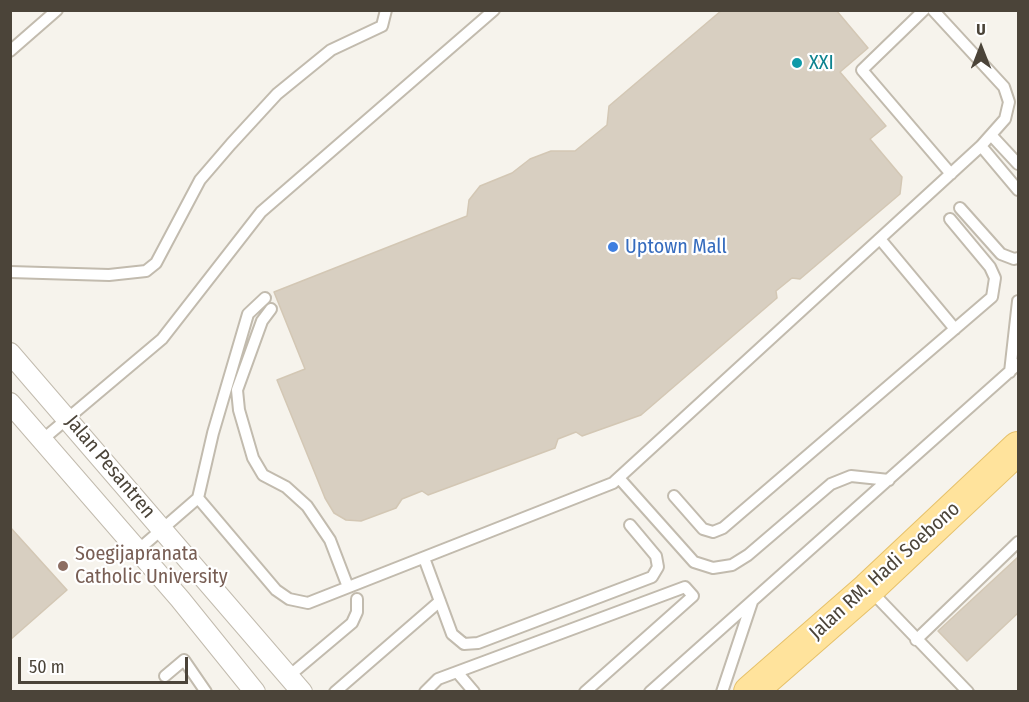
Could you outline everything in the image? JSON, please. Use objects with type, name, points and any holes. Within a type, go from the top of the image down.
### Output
[{"type":"main road","name":"Jalan RM. Hadi Soebono","points":[[750,692],[868,589],[1018,448]]},
{"type":"street","name":"Jalan Pesantren","points":[[10,353],[68,417],[302,692]]},
{"type":"street","name":"Jalan Pesantren","points":[[10,403],[138,550],[255,692]]},
{"type":"lane","points":[[10,51],[57,10]]},
{"type":"lane","points":[[10,272],[109,275],[146,271],[156,263],[200,180],[231,144],[278,94],[331,50],[382,26],[386,10]]},
{"type":"lane","points":[[42,440],[162,339],[261,212],[494,10]]},
{"type":"lane","points":[[924,10],[862,70],[951,174]]},
{"type":"lane","points":[[198,498],[276,590],[289,599],[308,603],[614,483],[992,136],[1005,119],[1009,102],[1004,87],[933,10]]},
{"type":"lane","points":[[992,136],[1018,164]]},
{"type":"lane","points":[[981,146],[1018,190]]},
{"type":"lane","points":[[960,208],[1001,254],[1014,259],[1018,258]]},
{"type":"lane","points":[[674,496],[703,529],[713,532],[723,528],[992,297],[995,279],[990,267],[950,219]]},
{"type":"lane","points":[[880,239],[955,329]]},
{"type":"lane","points":[[138,550],[198,498],[213,433],[248,314],[266,298]]},
{"type":"lane","points":[[1010,372],[1018,301]]},
{"type":"lane","points":[[272,309],[262,321],[237,390],[239,410],[253,458],[263,475],[286,487],[307,506],[330,540],[348,588]]},
{"type":"lane","points":[[650,692],[682,661],[1018,364]]},
{"type":"lane","points":[[619,478],[694,562],[713,568],[732,565],[748,555],[831,484],[851,476],[889,480]]},
{"type":"lane","points":[[424,558],[452,634],[464,644],[478,643],[652,577],[658,567],[656,556],[630,525]]},
{"type":"lane","points":[[916,640],[1018,542]]},
{"type":"lane","points":[[425,692],[438,679],[685,588],[693,596],[585,692]]},
{"type":"lane","points":[[868,589],[968,692]]},
{"type":"lane","points":[[289,676],[352,623],[357,612],[357,599]]},
{"type":"lane","points":[[335,692],[440,601]]},
{"type":"lane","points":[[722,692],[752,601]]},
{"type":"lane","points":[[165,676],[184,660],[206,692]]},
{"type":"lane","points":[[457,672],[474,692]]},
{"type":"building","name":"Uptown Mall","points":[[722,10],[836,10],[868,48],[840,72],[886,126],[870,139],[902,177],[900,194],[800,279],[792,278],[776,291],[777,298],[641,415],[582,436],[576,432],[558,439],[555,448],[428,495],[422,491],[402,499],[396,508],[361,521],[346,520],[334,513],[325,498],[277,380],[305,369],[274,292],[467,216],[469,200],[480,186],[512,173],[530,159],[551,151],[575,151],[607,125],[609,106]]},
{"type":"building","points":[[10,527],[67,590],[10,640]]},
{"type":"building","points":[[1018,557],[1018,613],[967,661],[938,631]]},
{"type":"place","name":"XXI","points":[[797,63]]},
{"type":"place","name":"Uptown Mall","points":[[613,247]]},
{"type":"place","name":"Soegijapranata Catholic University","points":[[63,566]]}]
